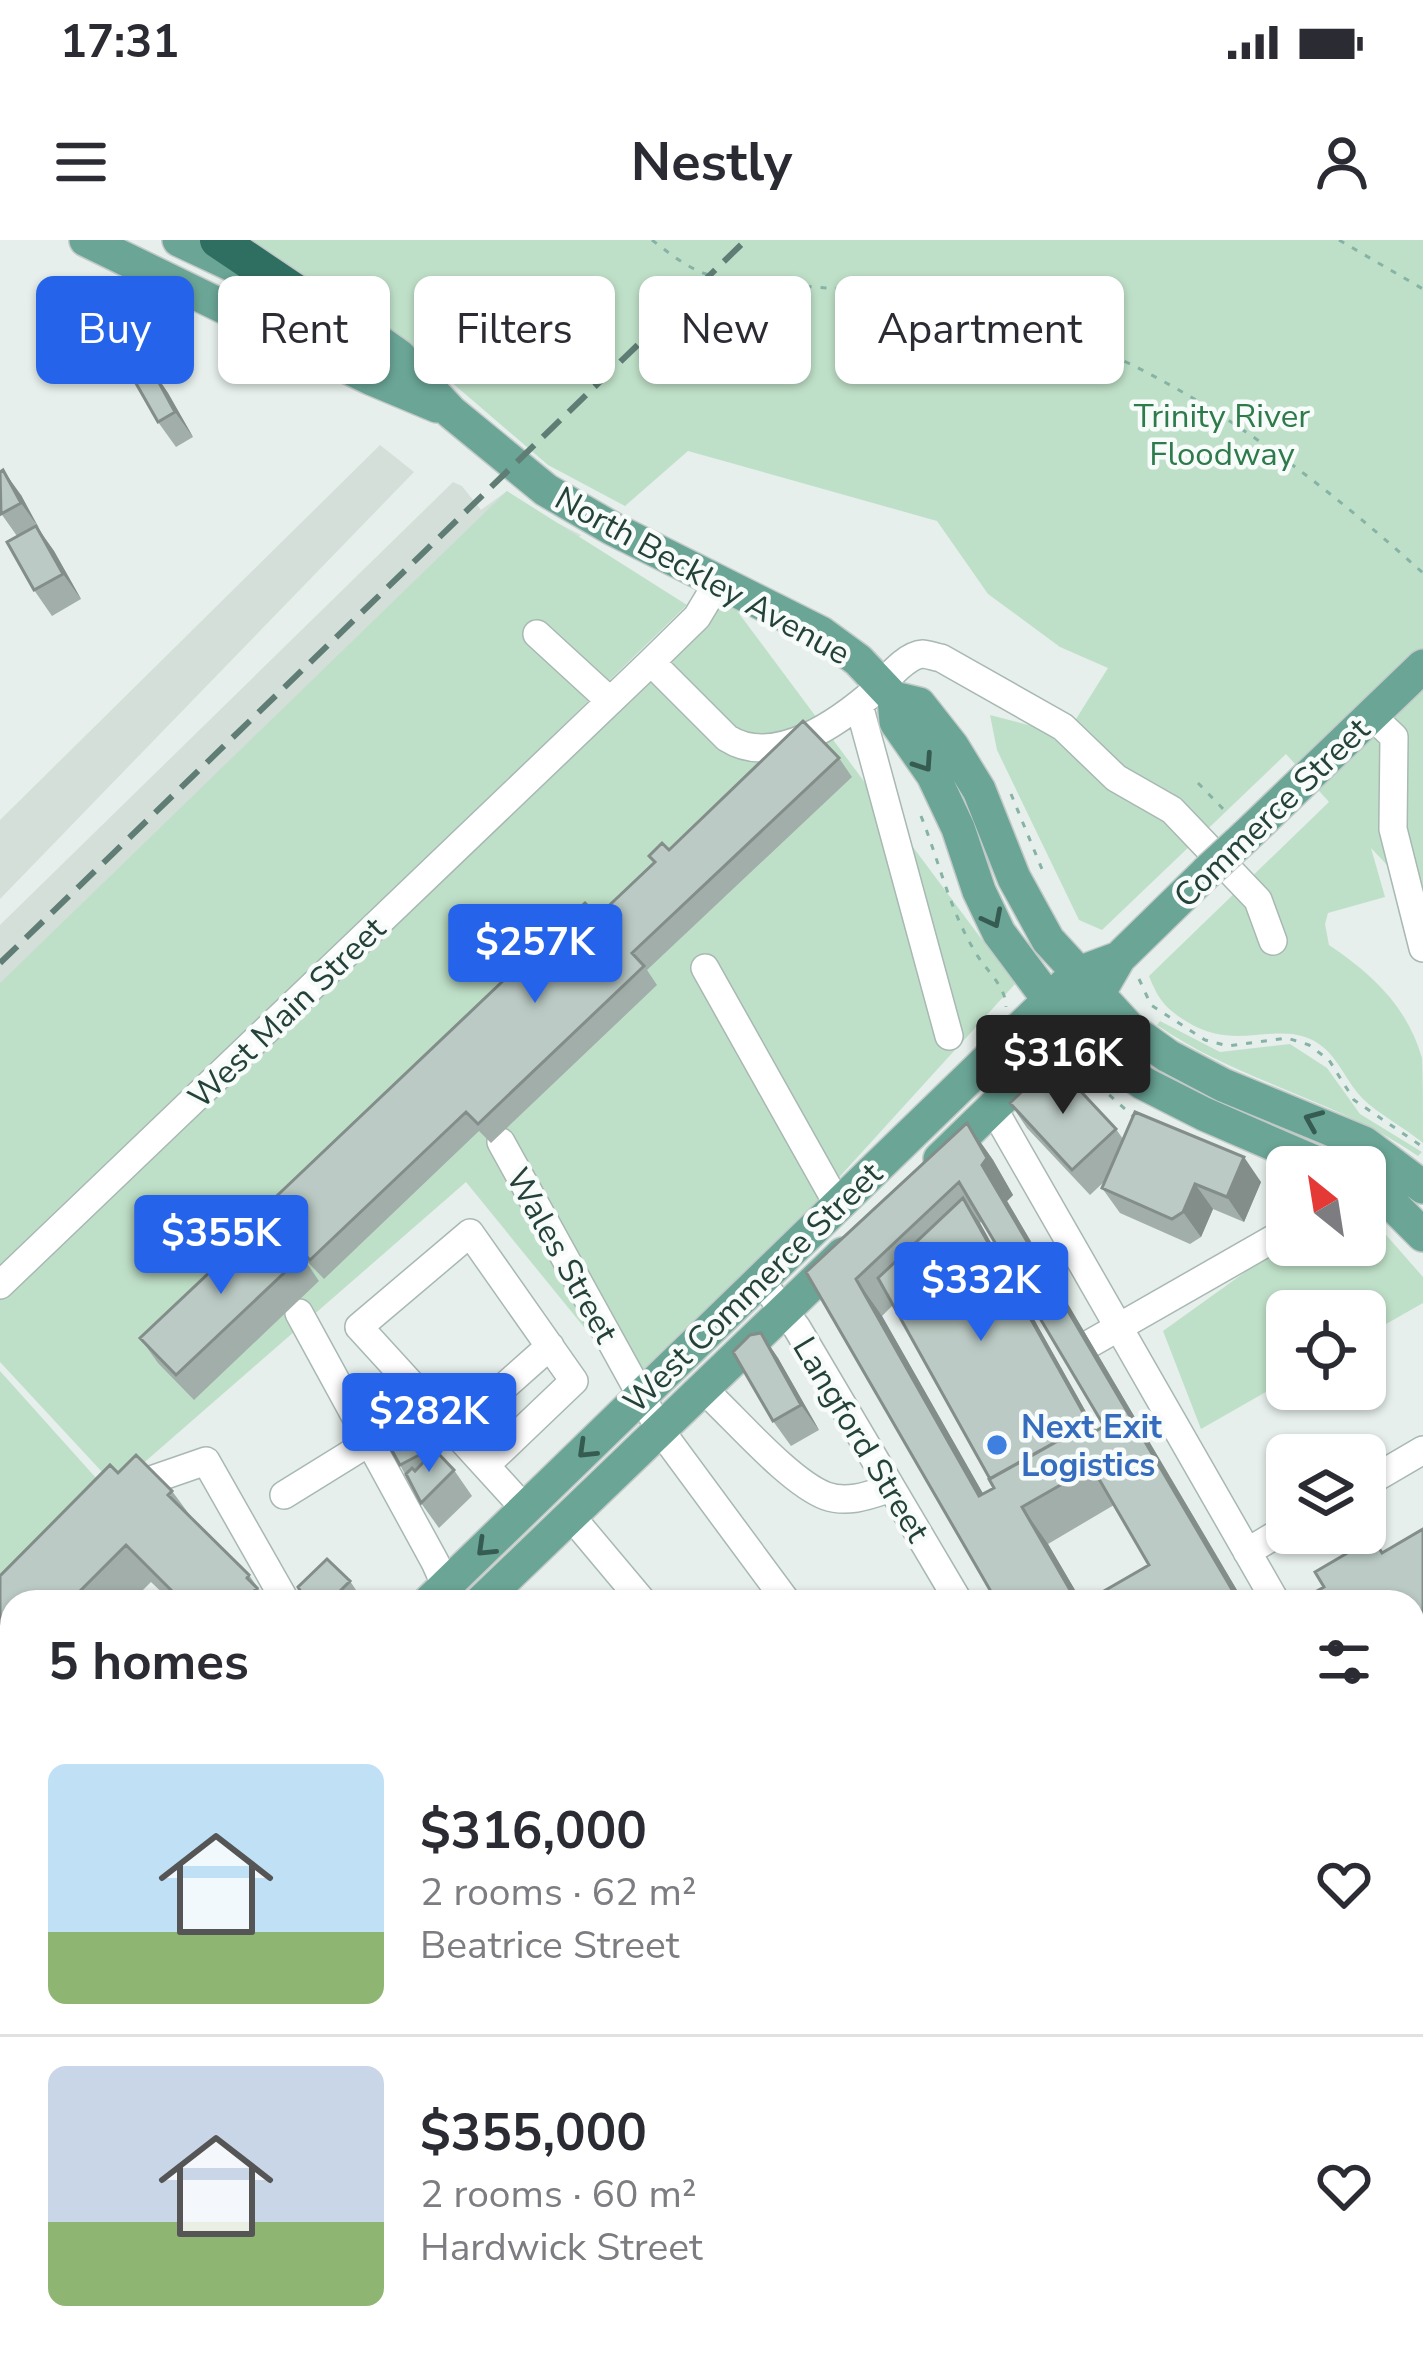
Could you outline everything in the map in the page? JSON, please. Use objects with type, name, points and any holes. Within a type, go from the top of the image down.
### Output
[{"type":"highway","points":[[218,240],[271,276]]},
{"type":"main road","name":"North Beckley Avenue","points":[[86,240],[370,378],[451,412]]},
{"type":"main road","name":"North Beckley Avenue","points":[[178,240],[255,276]]},
{"type":"main road","name":"North Beckley Avenue","points":[[390,351],[451,412],[546,490],[821,633],[858,660],[942,793],[999,933],[1049,1000],[1104,1055],[1143,1083],[1278,1146]]},
{"type":"main road","name":"Commerce Street","points":[[1086,985],[1130,970],[1208,872],[1237,825],[1423,666]]},
{"type":"main road","name":"North Beckley Avenue","points":[[878,696],[919,704],[952,746],[979,790],[1030,910],[1054,949],[1129,1028],[1168,1056],[1339,1146]]},
{"type":"main road","name":"West Commerce Street","points":[[449,1590],[525,1509],[1049,1000],[1086,985]]},
{"type":"main road","name":"West Commerce Street","points":[[916,1183],[1073,1025],[1086,985]]},
{"type":"main road","name":"North Beckley Avenue","points":[[1386,1169],[1423,1187]]},
{"type":"main road","points":[[1386,1199],[1423,1235]]},
{"type":"main road","name":"West Commerce Street","points":[[493,1590],[867,1231]]},
{"type":"street","name":"West Main Street","points":[[0,1285],[697,617],[718,581]]},
{"type":"street","points":[[537,634],[610,701]]},
{"type":"street","points":[[651,662],[709,723],[741,748],[766,750],[812,734],[878,696],[910,658],[924,654],[941,658],[1064,727],[1116,778],[1172,810],[1258,900],[1273,941]]},
{"type":"street","points":[[878,696],[949,1036]]},
{"type":"street","points":[[1379,708],[1394,737],[1393,829],[1423,948]]},
{"type":"street","points":[[705,968],[838,1204]]},
{"type":"street","points":[[993,1108],[1269,1590]]},
{"type":"street","name":"Wales Street","points":[[501,1142],[660,1430],[778,1590]]},
{"type":"street","points":[[486,1465],[574,1381],[470,1233],[359,1327],[525,1509]]},
{"type":"street","points":[[1091,1343],[1266,1243]]},
{"type":"street","name":"Langford Street","points":[[760,1280],[785,1310],[891,1488],[937,1539],[955,1590]]},
{"type":"street","points":[[299,1313],[439,1590]]},
{"type":"street","points":[[454,1431],[550,1346]]},
{"type":"street","points":[[703,1389],[791,1473],[825,1496],[851,1500],[891,1488]]},
{"type":"street","points":[[284,1495],[368,1443]]},
{"type":"street","points":[[1386,1472],[1423,1450]]},
{"type":"street","points":[[110,1504],[126,1489],[206,1461],[279,1590]]},
{"type":"street","points":[[570,1515],[633,1590]]},
{"type":"street","points":[[1247,1552],[1266,1541]]},
{"type":"path","points":[[652,240],[686,265],[728,280],[965,305],[1054,328],[1136,366],[1220,414],[1423,573]]},
{"type":"path","points":[[1340,240],[1423,290]]},
{"type":"path","points":[[1004,778],[1046,880]]},
{"type":"path","points":[[1198,783],[1237,825]]},
{"type":"path","points":[[919,811],[961,928],[1006,993],[1006,1016]]},
{"type":"path","points":[[1130,970],[1151,1005],[1205,1040],[1228,1046],[1287,1038],[1310,1046],[1328,1060],[1354,1100],[1420,1145]]},
{"type":"path","points":[[1133,1117],[1139,1106]]},
{"type":"shaded area","points":[[380,445],[414,472],[0,899],[0,820]]},
{"type":"shaded area","points":[[453,482],[481,510],[507,491],[581,535],[0,1081],[0,925]]},
{"type":"green space","name":"Trinity River Floodway","points":[[237,240],[1423,240],[1423,903],[1371,848],[1385,897],[1328,913],[1325,924],[1329,945],[1386,993],[1415,1039],[1422,1058],[1423,1143],[1363,1099],[1323,1047],[1293,1034],[1208,1032],[1169,1009],[1149,976],[1329,802],[1286,754],[1102,930],[1079,920],[997,750],[990,715],[1066,735],[1108,668],[1060,647],[988,594],[937,521],[688,451],[625,506],[548,465],[454,384],[615,384],[615,276],[414,276],[414,350],[390,334],[390,276],[296,276]]},
{"type":"green space","points":[[507,491],[687,605],[0,1274],[0,983]]},
{"type":"green space","points":[[726,596],[1015,984],[640,1396],[466,1182],[116,1487],[0,1362],[0,1297]]},
{"type":"green space","points":[[1160,1021],[1220,1052],[1290,1044],[1327,1068],[1360,1114],[1422,1152],[1418,1156],[1355,1120],[1220,1061],[1157,1025]]},
{"type":"green space","points":[[1386,1235],[1423,1277],[1423,1303],[1386,1324],[1386,1290],[1266,1290],[1266,1392],[1201,1429],[1163,1331],[1266,1257],[1266,1266],[1386,1266]]},
{"type":"green space","points":[[0,1371],[105,1488],[0,1582]]},
{"type":"building","points":[[136,384],[160,384],[175,412],[158,422]]},
{"type":"building","points":[[3,470],[21,503],[1,514],[0,472]]},
{"type":"building","points":[[36,526],[63,574],[34,590],[7,542]]},
{"type":"building","points":[[803,721],[839,758],[632,953],[644,966],[478,1124],[466,1112],[310,1260],[262,1210],[585,903],[598,916],[655,862],[649,856],[662,843],[669,850]]},
{"type":"building","points":[[1057,1066],[1116,1129],[1072,1170],[1010,1103],[1042,1072],[1046,1076]]},
{"type":"building","points":[[1135,1112],[1244,1157],[1227,1197],[1195,1184],[1183,1212],[1172,1219],[1102,1188]]},
{"type":"building","points":[[967,1123],[987,1158],[982,1165],[1232,1590],[1106,1590],[1149,1565],[1092,1467],[1022,1507],[1070,1590],[990,1590],[806,1272]],"holes":[[[959,1182],[1104,1426],[1093,1433],[1088,1424],[989,1479],[994,1488],[979,1496],[856,1279]]]},
{"type":"building","points":[[963,1198],[1094,1432],[1088,1424],[990,1479],[878,1278]]},
{"type":"building","points":[[266,1219],[302,1256],[176,1375],[140,1338]]},
{"type":"building","points":[[761,1333],[801,1405],[773,1421],[733,1352],[750,1335]]},
{"type":"building","points":[[392,1397],[423,1453],[400,1465],[369,1409]]},
{"type":"building","points":[[435,1450],[454,1470],[421,1503],[406,1474]]},
{"type":"building","points":[[136,1455],[257,1588],[171,1590],[126,1545],[81,1590],[0,1590],[0,1576],[110,1465],[118,1473]]},
{"type":"building","points":[[1423,1529],[1423,1590],[1319,1590],[1324,1587],[1315,1572],[1346,1554],[1386,1554]]},
{"type":"building","points":[[327,1559],[350,1581],[341,1590],[298,1587]]},
{"type":"railway","points":[[0,963],[746,240]]},
{"type":"place","name":"Next Exit Logistics","points":[[997,1445]]}]
